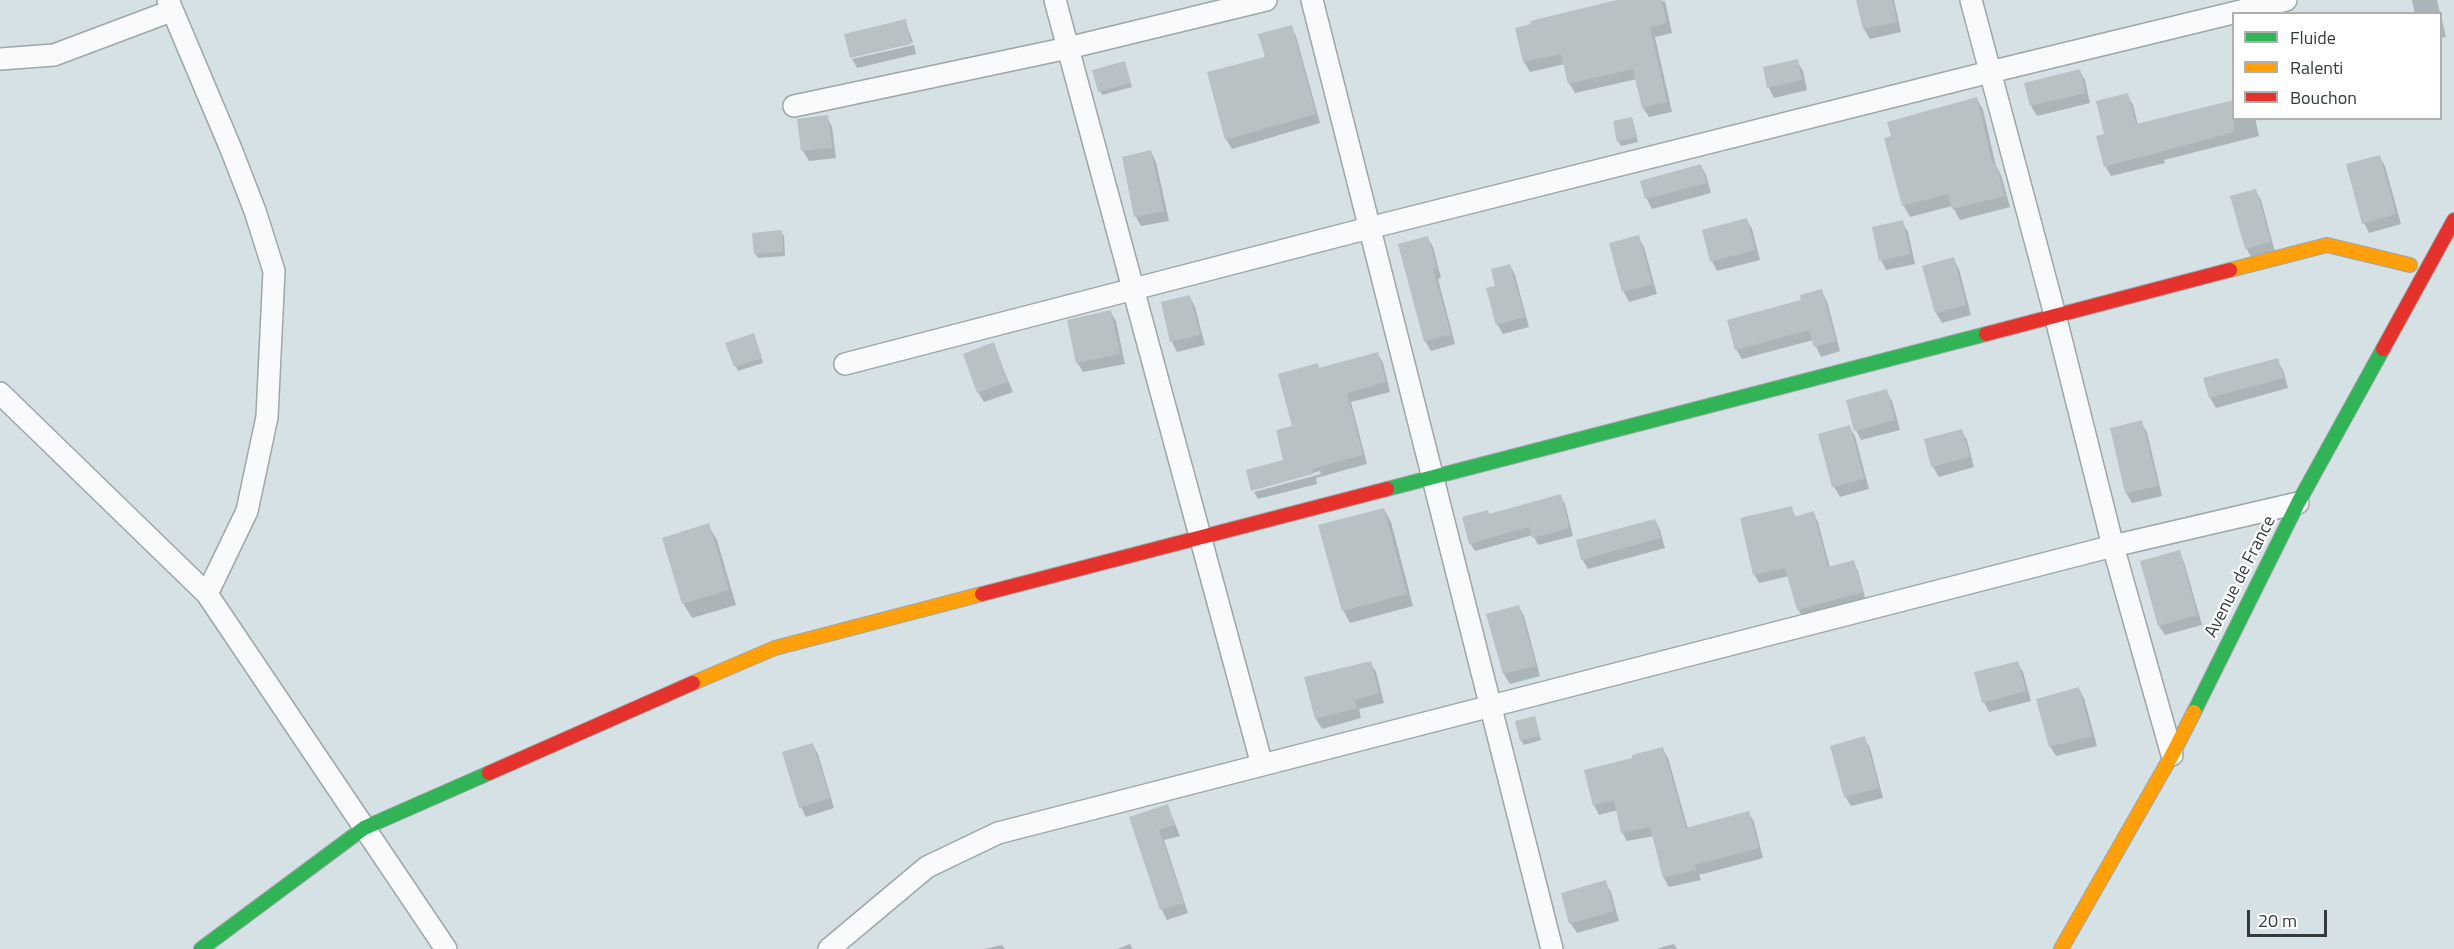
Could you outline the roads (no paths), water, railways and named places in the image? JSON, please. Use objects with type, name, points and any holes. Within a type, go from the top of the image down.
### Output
[{"type":"street","points":[[1055,0],[1262,765]]},
{"type":"street","points":[[794,106],[1068,48],[1266,0]]},
{"type":"street","points":[[1312,0],[1552,949]]},
{"type":"street","points":[[1971,0],[2055,315],[2113,546],[2172,754]]},
{"type":"street","points":[[2237,12],[2286,0]]},
{"type":"street","points":[[0,59],[54,55],[170,5],[255,211],[274,271],[267,417],[247,511],[207,594]]},
{"type":"street","points":[[846,364],[1369,228],[2232,13]]},
{"type":"street","name":"Avenue de France","points":[[2061,949],[2172,754],[2298,503],[2454,220]]},
{"type":"street","points":[[201,949],[364,828],[775,648],[2327,244],[2410,265]]},
{"type":"street","points":[[0,393],[207,594],[446,949]]},
{"type":"street","points":[[829,949],[927,867],[998,832],[2113,546],[2298,503]]}]
